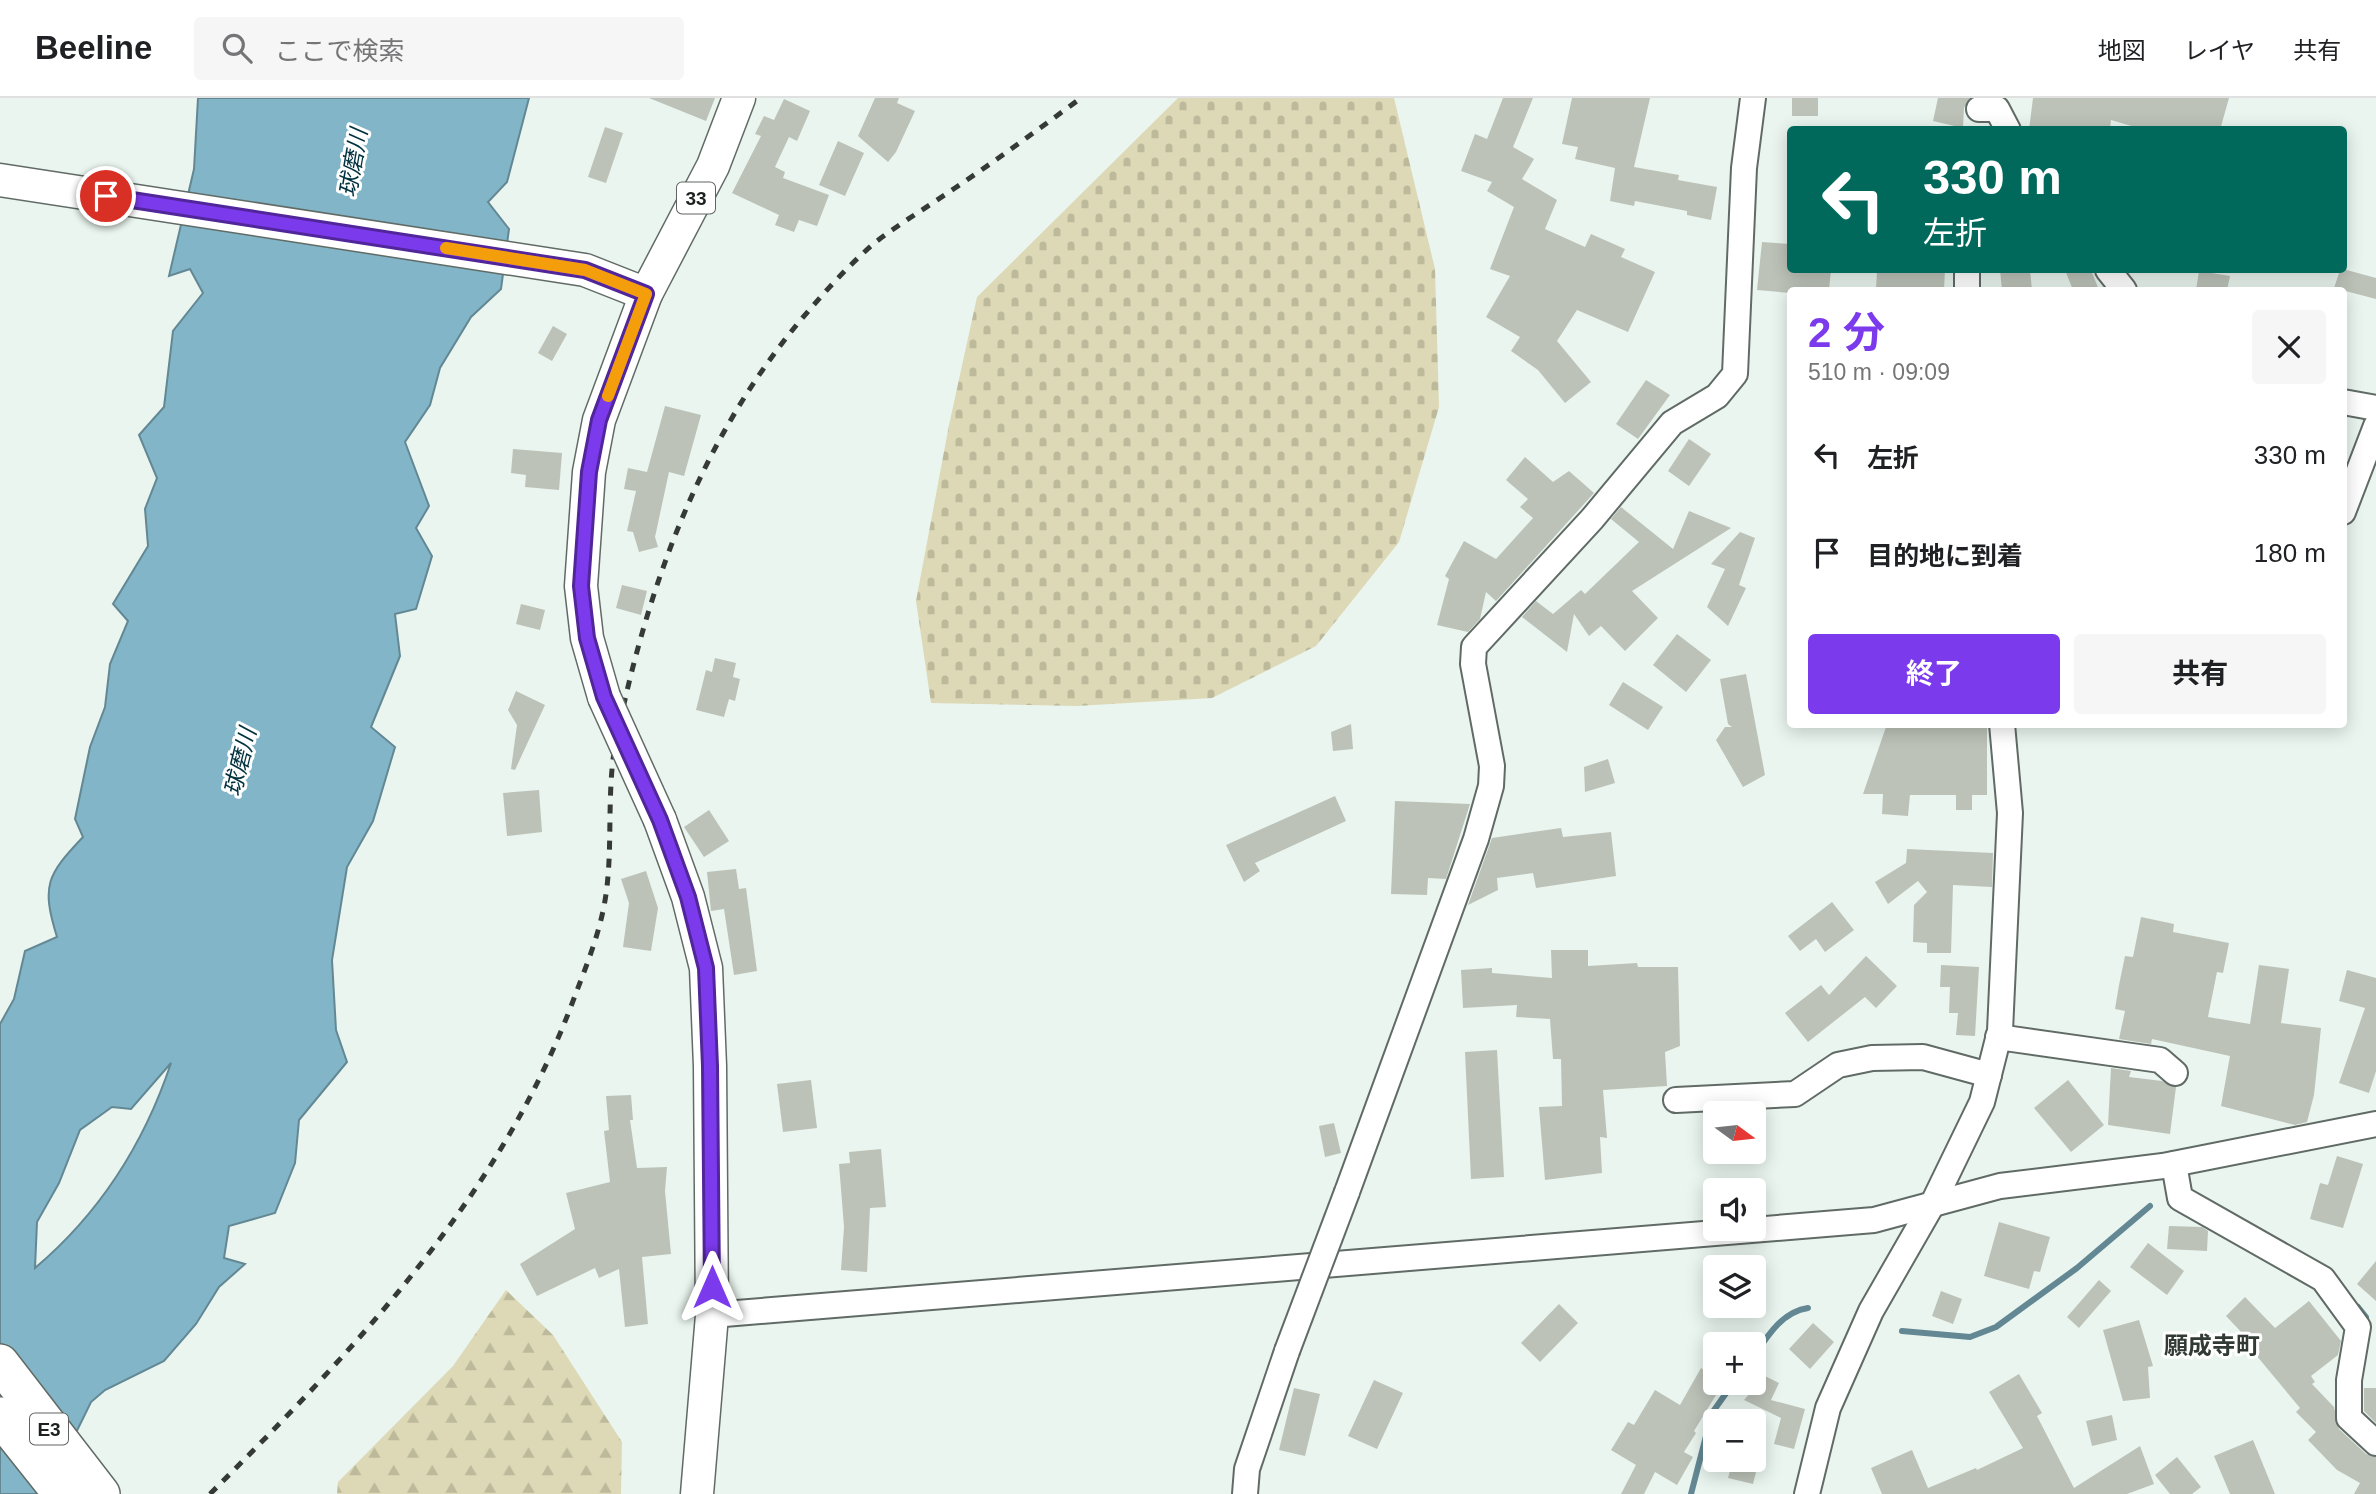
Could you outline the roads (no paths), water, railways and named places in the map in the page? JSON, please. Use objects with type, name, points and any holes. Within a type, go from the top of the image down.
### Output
[{"type":"highway","name":"E3","points":[[0,1363],[101,1494]]},
{"type":"highway","name":"E3","points":[[0,1416],[62,1494]]},
{"type":"main road","name":"33","points":[[697,1494],[712,1315],[710,1066],[706,968],[688,897],[660,820],[604,697],[587,638],[581,586],[582,532],[599,420],[646,294],[713,166],[739,98]]},
{"type":"main road","points":[[0,180],[585,270],[646,294]]},
{"type":"street","points":[[1245,1494],[1247,1469],[1287,1351],[1476,839],[1491,786],[1492,766],[1473,664],[1474,647],[1592,519],[1672,423],[1717,396],[1735,374],[1744,168],[1753,98]]},
{"type":"street","points":[[1979,112],[1997,110],[2006,126]]},
{"type":"street","points":[[2110,273],[2122,287]]},
{"type":"street","points":[[2347,403],[2376,408]]},
{"type":"street","points":[[2347,502],[2376,426]]},
{"type":"street","points":[[1807,1494],[1829,1408],[1871,1311],[1933,1203],[1982,1102],[1989,1075],[1998,1037],[2007,926],[2010,813],[2002,728]]},
{"type":"street","points":[[1998,1037],[2160,1060],[2175,1073]]},
{"type":"street","points":[[1676,1101],[1796,1094],[1838,1065],[1872,1058],[1923,1057],[1989,1075]]},
{"type":"street","points":[[712,1315],[1874,1220],[2000,1186],[2174,1164],[2376,1124]]},
{"type":"street","points":[[2174,1164],[2180,1198],[2323,1279],[2367,1323],[2348,1380],[2349,1418],[2376,1443]]},
{"type":"water","name":"球磨川","points":[[198,98],[529,98],[507,182],[488,202],[509,229],[501,289],[471,317],[440,368],[430,405],[405,442],[429,506],[416,528],[432,556],[416,609],[395,614],[400,656],[371,727],[395,747],[373,821],[347,867],[332,960],[336,1030],[347,1062],[299,1120],[295,1163],[275,1213],[229,1226],[224,1258],[245,1264],[219,1287],[196,1324],[164,1361],[105,1390],[91,1402],[46,1494],[0,1494],[0,1024],[14,999],[25,951],[57,937],[49,905],[50,882],[61,861],[83,837],[75,819],[90,747],[105,707],[110,664],[128,621],[113,604],[148,546],[145,509],[157,478],[139,435],[164,407],[173,331],[203,293],[190,269],[169,276],[194,169]],"holes":[[[171,1063],[148,1121],[117,1175],[80,1224],[35,1268],[37,1222],[59,1183],[80,1130],[112,1107],[131,1109]]]},
{"type":"waterway","points":[[1902,1331],[1970,1337],[1996,1327],[2077,1268],[2150,1206]]},
{"type":"waterway","points":[[2358,1307],[2366,1317]]},
{"type":"waterway","points":[[1766,1339],[1783,1319],[1808,1308]]},
{"type":"waterway","points":[[1691,1494],[1712,1413],[1725,1395]]},
{"type":"railway","points":[[210,1494],[319,1382],[421,1263],[467,1201],[509,1135],[545,1066],[584,973],[603,911],[609,869],[611,783],[616,741],[645,624],[685,511],[710,457],[739,405],[773,355],[811,308],[868,249],[1081,98]]},
{"type":"district","name":"願成寺町","points":[[2212,1346]]}]
